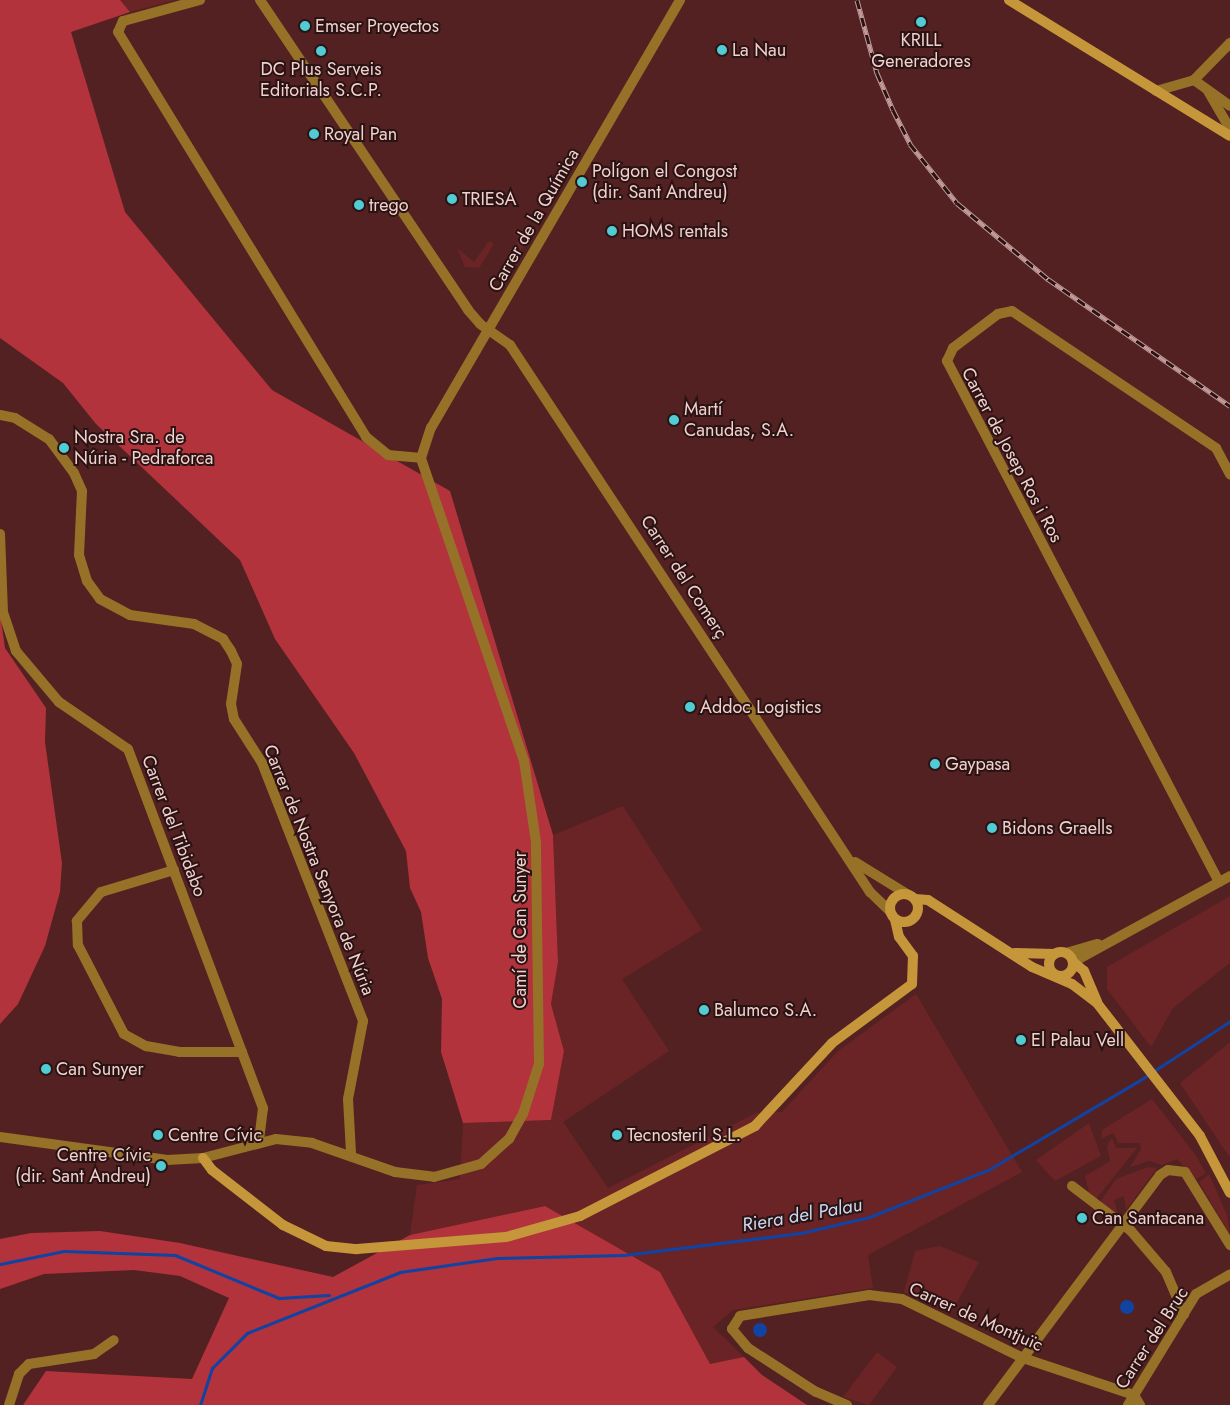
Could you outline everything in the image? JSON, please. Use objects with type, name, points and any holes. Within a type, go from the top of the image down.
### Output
[{"type":"street","points":[[200,0],[123,21],[118,32],[366,437],[388,455],[421,458]]},
{"type":"street","name":"Carrer del Comerç","points":[[260,0],[468,310],[480,324],[491,328],[510,345],[870,892],[893,915],[899,937],[908,948]]},
{"type":"street","name":"Carrer de la Química","points":[[421,458],[431,428],[491,328],[680,0]]},
{"type":"street","points":[[1009,0],[1230,136]]},
{"type":"street","points":[[1156,90],[1194,80],[1230,43]]},
{"type":"street","points":[[1194,80],[1230,106]]},
{"type":"street","points":[[1208,90],[1230,129]]},
{"type":"street","name":"Carrer de Josep Ros i Ros","points":[[1219,882],[947,361],[953,348],[998,314],[1012,311],[1216,448],[1230,474]]},
{"type":"street","name":"Carrer de Nostra Senyora de Núria","points":[[0,415],[24,423],[48,439],[74,474],[82,491],[79,555],[86,581],[100,600],[130,615],[194,624],[223,639],[232,650],[237,664],[231,704],[234,719],[262,763],[363,1021],[348,1099],[351,1153]]},
{"type":"street","name":"Camí de Can Sunyer","points":[[259,1140],[312,1143],[351,1153],[395,1172],[434,1177],[456,1174],[481,1164],[508,1138],[534,1082],[539,1048],[535,991],[539,886],[524,761],[421,458]]},
{"type":"street","name":"Carrer del Tibidabo","points":[[0,534],[2,612],[16,651],[59,702],[128,748],[263,1108],[259,1140]]},
{"type":"street","name":"Carrer del Comerç","points":[[843,851],[863,870],[911,896],[928,900],[1004,950],[1055,974],[1097,1003]]},
{"type":"street","points":[[174,870],[101,892],[77,921],[78,945],[124,1034],[146,1046],[179,1052],[242,1052]]},
{"type":"street","points":[[1055,954],[1050,964],[1055,974],[1066,975],[1073,962],[1104,942],[1230,876]]},
{"type":"street","points":[[908,922],[893,915],[894,898],[911,896],[918,912]]},
{"type":"street","points":[[203,1158],[212,1170],[283,1225],[326,1246],[356,1249],[480,1239],[526,1233],[580,1216],[634,1192],[755,1126],[832,1043],[912,984],[915,969],[908,948],[908,922],[918,912],[945,912]]},
{"type":"street","points":[[1104,942],[1066,953],[1084,971],[1097,1003],[1200,1136],[1230,1192]]},
{"type":"street","name":"Carrer del Comerç","points":[[1004,950],[1025,956],[1066,953]]},
{"type":"street","points":[[1084,971],[1089,953]]},
{"type":"street","points":[[0,1137],[167,1160],[203,1158],[259,1140]]},
{"type":"street","points":[[988,1405],[1160,1175],[1179,1170],[1230,1245]]},
{"type":"street","points":[[1072,1186],[1123,1226],[1166,1272],[1184,1314]]},
{"type":"street","name":"Carrer del Bruc","points":[[1128,1405],[1196,1294],[1230,1274]]},
{"type":"street","name":"Carrer de Montjuïc","points":[[847,1405],[816,1392],[748,1348],[732,1329],[734,1323],[740,1316],[756,1312],[869,1295],[902,1299],[1023,1358],[1134,1395]]},
{"type":"street","points":[[9,1405],[19,1374],[29,1364],[94,1354],[114,1340]]},
{"type":"street","points":[[1134,1395],[1140,1405]]},
{"type":"shaded area","points":[[0,0],[120,0],[130,12],[71,32],[125,212],[272,390],[450,491],[553,835],[558,962],[551,1004],[564,1051],[551,1120],[463,1123],[441,1052],[442,999],[428,958],[421,912],[410,888],[406,851],[354,753],[275,639],[240,560],[96,424],[63,383],[0,338]]},
{"type":"shaded area","points":[[120,0],[175,0],[130,12]]},
{"type":"shaded area","points":[[516,228],[526,242],[504,278],[498,275],[520,238],[513,234]]},
{"type":"shaded area","points":[[489,241],[494,244],[479,268],[465,267],[457,248],[474,262]]},
{"type":"shaded area","points":[[0,613],[5,648],[46,708],[45,742],[62,863],[60,892],[45,946],[18,1004],[0,1024]]},
{"type":"shaded area","points":[[623,806],[702,930],[622,979],[669,1051],[563,1122],[608,1188],[756,1113],[782,1112],[838,1051],[916,994],[1022,1172],[868,1255],[873,1288],[733,1310],[713,1327],[744,1357],[710,1365],[660,1272],[545,1206],[410,1235],[417,1185],[460,1179],[463,1123],[551,1120],[564,1051],[551,1004],[558,961],[553,835]]},
{"type":"shaded area","points":[[1230,896],[1230,963],[1173,1008],[1151,1047],[1107,989],[1107,967]]},
{"type":"shaded area","points":[[1230,1042],[1230,1158],[1180,1083]]},
{"type":"shaded area","points":[[1152,1099],[1194,1153],[1206,1173],[1196,1179],[1177,1159],[1162,1165],[1149,1161],[1130,1167],[1141,1149],[1140,1143],[1118,1143],[1113,1133],[1101,1139],[1102,1130]]},
{"type":"shaded area","points":[[1089,1123],[1101,1156],[1055,1181],[1036,1160]]},
{"type":"shaded area","points":[[1112,1138],[1116,1148],[1137,1148],[1096,1199],[1089,1193],[1085,1176],[1110,1161],[1107,1146]]},
{"type":"shaded area","points":[[1148,1167],[1157,1168],[1126,1210],[1124,1196],[1114,1200],[1119,1217],[1100,1202],[1116,1179]]},
{"type":"shaded area","points":[[1209,1174],[1227,1215],[1230,1235],[1199,1182]]},
{"type":"shaded area","points":[[545,1206],[660,1272],[710,1364],[744,1357],[762,1375],[807,1405],[23,1405],[46,1371],[192,1379],[229,1298],[180,1276],[134,1270],[44,1274],[0,1289],[0,1239],[31,1233],[100,1231],[180,1243],[333,1277],[410,1235]]},
{"type":"shaded area","points":[[940,1246],[979,1262],[951,1313],[904,1292],[915,1251]]},
{"type":"shaded area","points":[[877,1352],[897,1367],[869,1405],[843,1397]]},
{"type":"water","points":[[1124,1300],[1130,1300],[1134,1307],[1130,1314],[1124,1314],[1120,1310],[1120,1304]]},
{"type":"water","points":[[757,1323],[763,1323],[767,1330],[763,1337],[757,1337],[753,1333],[753,1327]]},
{"type":"waterway","name":"Riera del Palau","points":[[200,1405],[212,1368],[247,1333],[400,1272],[497,1258],[624,1255],[801,1233],[869,1217],[988,1170],[1140,1080],[1230,1021]]},
{"type":"waterway","points":[[0,1264],[64,1251],[175,1255],[279,1298],[329,1295]]},
{"type":"railway","points":[[857,0],[877,73],[893,110],[910,144],[957,203],[1048,279],[1230,406]]},
{"type":"place","name":"KRILL Generadores","points":[[921,22]]},
{"type":"place","name":"Emser Proyectos","points":[[305,26]]},
{"type":"place","name":"La Nau","points":[[722,50]]},
{"type":"place","name":"DC Plus Serveis Editorials S.C.P.","points":[[321,51]]},
{"type":"place","name":"Royal Pan","points":[[314,134]]},
{"type":"place","name":"Polígon el Congost (dir. Sant Andreu)","points":[[582,182]]},
{"type":"place","name":"TRIESA","points":[[452,199]]},
{"type":"place","name":"trego","points":[[359,205]]},
{"type":"place","name":"HOMS rentals","points":[[612,231]]},
{"type":"place","name":"Martí Canudas, S.A.","points":[[674,420]]},
{"type":"place","name":"Nostra Sra. de Núria - Pedraforca","points":[[64,448]]},
{"type":"place","name":"Addoc Logistics","points":[[690,707]]},
{"type":"place","name":"Gaypasa","points":[[935,764]]},
{"type":"place","name":"Bidons Graells","points":[[992,828]]},
{"type":"place","name":"Balumco S.A.","points":[[704,1010]]},
{"type":"place","name":"El Palau Vell","points":[[1021,1040]]},
{"type":"place","name":"Can Sunyer","points":[[46,1069]]},
{"type":"place","name":"Centre Cívic","points":[[158,1135]]},
{"type":"place","name":"Tecnosteril S.L.","points":[[617,1135]]},
{"type":"place","name":"Centre Cívic (dir. Sant Andreu)","points":[[161,1166]]},
{"type":"place","name":"Can Santacana","points":[[1082,1218]]}]
